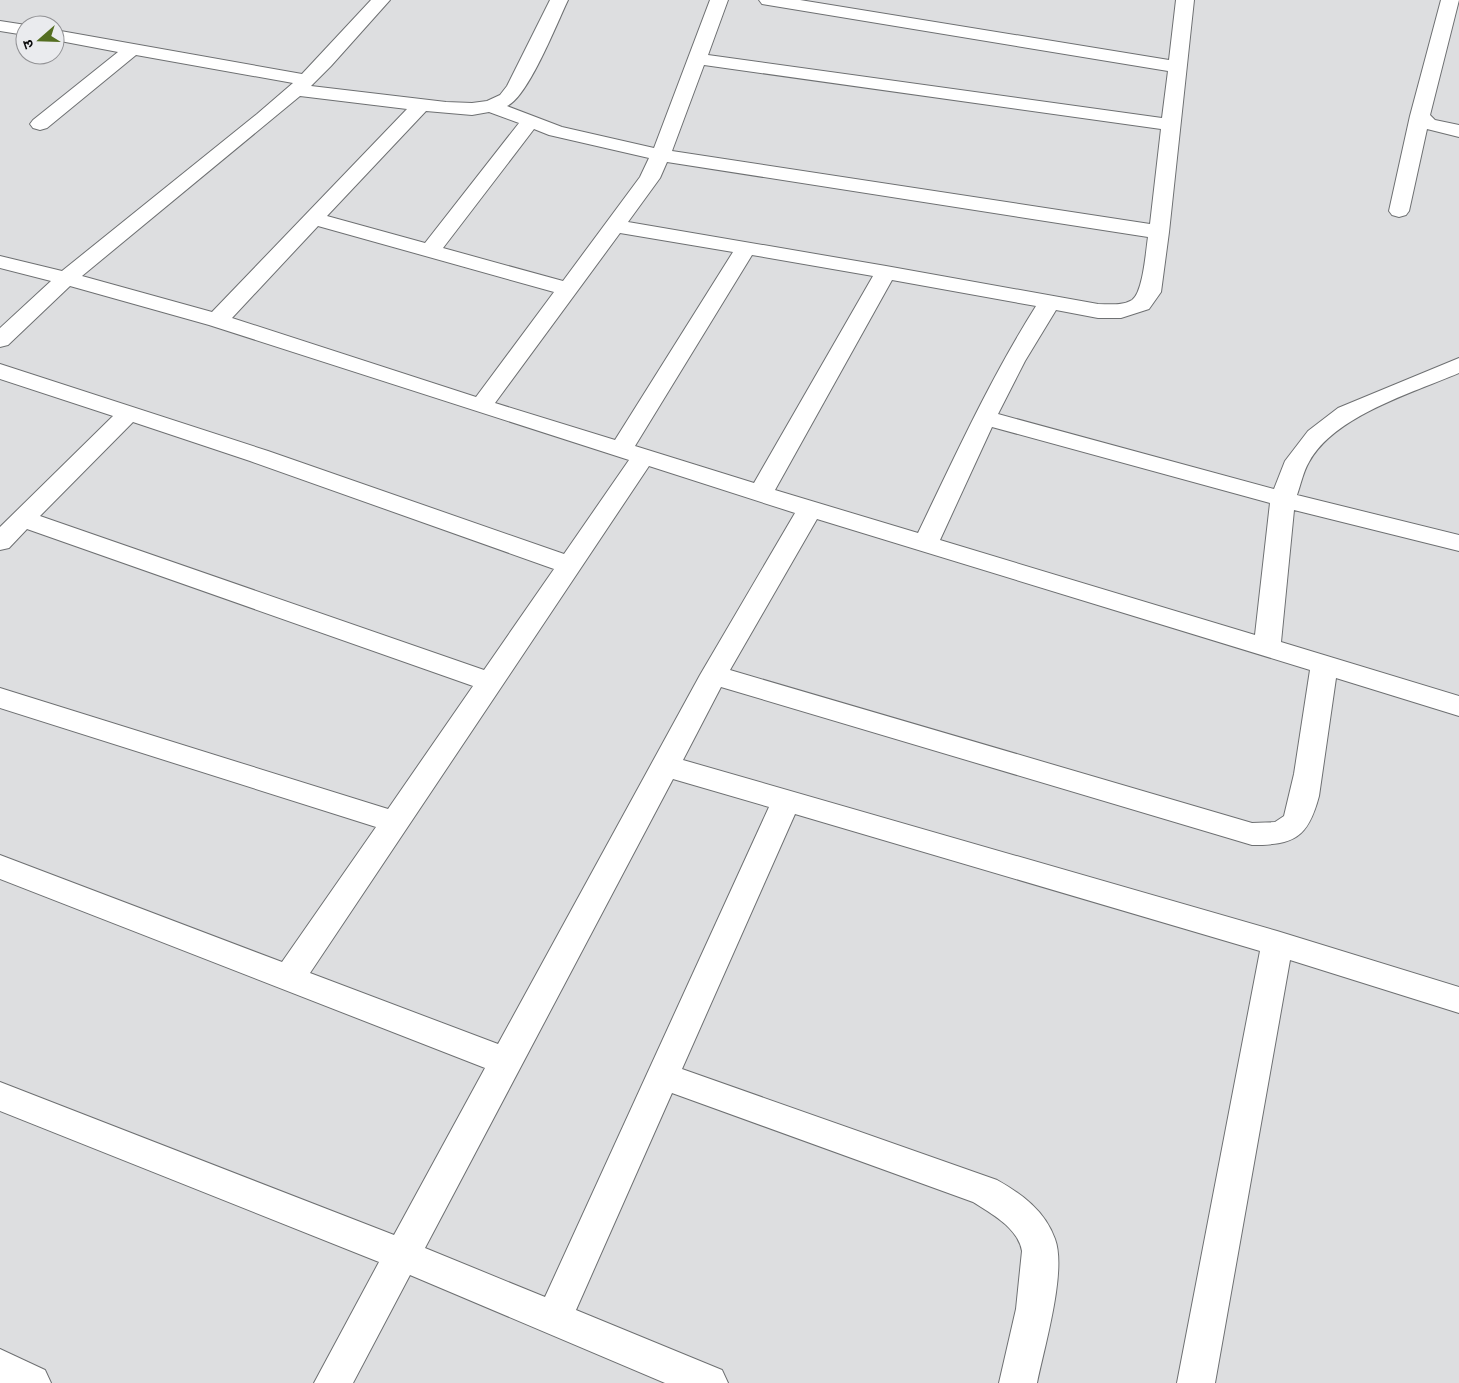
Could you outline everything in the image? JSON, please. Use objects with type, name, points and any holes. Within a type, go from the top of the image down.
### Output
[{"type":"street","points":[[0,340],[66,278],[256,124],[301,85],[325,62],[381,0]]},
{"type":"street","points":[[65,38],[132,49],[301,85],[421,105],[455,108],[491,106],[507,99],[516,88],[559,0]]},
{"type":"street","points":[[481,406],[650,178],[719,0]]},
{"type":"street","points":[[768,0],[1178,67]]},
{"type":"street","points":[[616,226],[886,272],[1098,311],[1121,311],[1141,304],[1150,292],[1159,232],[1185,0]]},
{"type":"street","points":[[1399,211],[1420,116],[1450,0]]},
{"type":"street","points":[[0,26],[15,28]]},
{"type":"street","points":[[40,124],[132,49]]},
{"type":"street","points":[[697,59],[1171,125]]},
{"type":"street","points":[[217,320],[421,105]]},
{"type":"street","points":[[491,106],[530,122],[602,142],[660,155],[1159,232]]},
{"type":"street","points":[[1420,116],[1428,124],[1459,131]]},
{"type":"street","points":[[430,251],[530,122]]},
{"type":"street","points":[[313,218],[567,289]]},
{"type":"street","points":[[289,978],[570,565],[745,249]]},
{"type":"street","points":[[0,262],[66,278],[217,320],[760,494],[1459,706]]},
{"type":"street","points":[[760,494],[886,272]]},
{"type":"street","points":[[926,544],[984,418],[1049,303]]},
{"type":"street","points":[[1267,647],[1283,499],[1297,462],[1316,436],[1346,413],[1459,366]]},
{"type":"street","points":[[0,371],[259,456],[570,565]]},
{"type":"street","points":[[0,542],[129,414]]},
{"type":"street","points":[[984,418],[1283,499],[1459,543]]},
{"type":"street","points":[[333,1383],[714,675],[810,509]]},
{"type":"street","points":[[23,519],[490,682]]},
{"type":"street","points":[[714,675],[1252,834],[1277,834],[1296,823],[1306,795],[1324,666]]},
{"type":"street","points":[[0,698],[395,822]]},
{"type":"street","points":[[666,766],[1276,944],[1459,1000]]},
{"type":"street","points":[[554,1318],[786,801]]},
{"type":"street","points":[[0,867],[507,1062]]},
{"type":"street","points":[[1196,1383],[1276,944]]},
{"type":"street","points":[[662,1076],[985,1191],[1009,1204],[1026,1222],[1039,1240],[1042,1264],[1018,1383]]},
{"type":"street","points":[[0,1096],[402,1256],[709,1383]]}]
